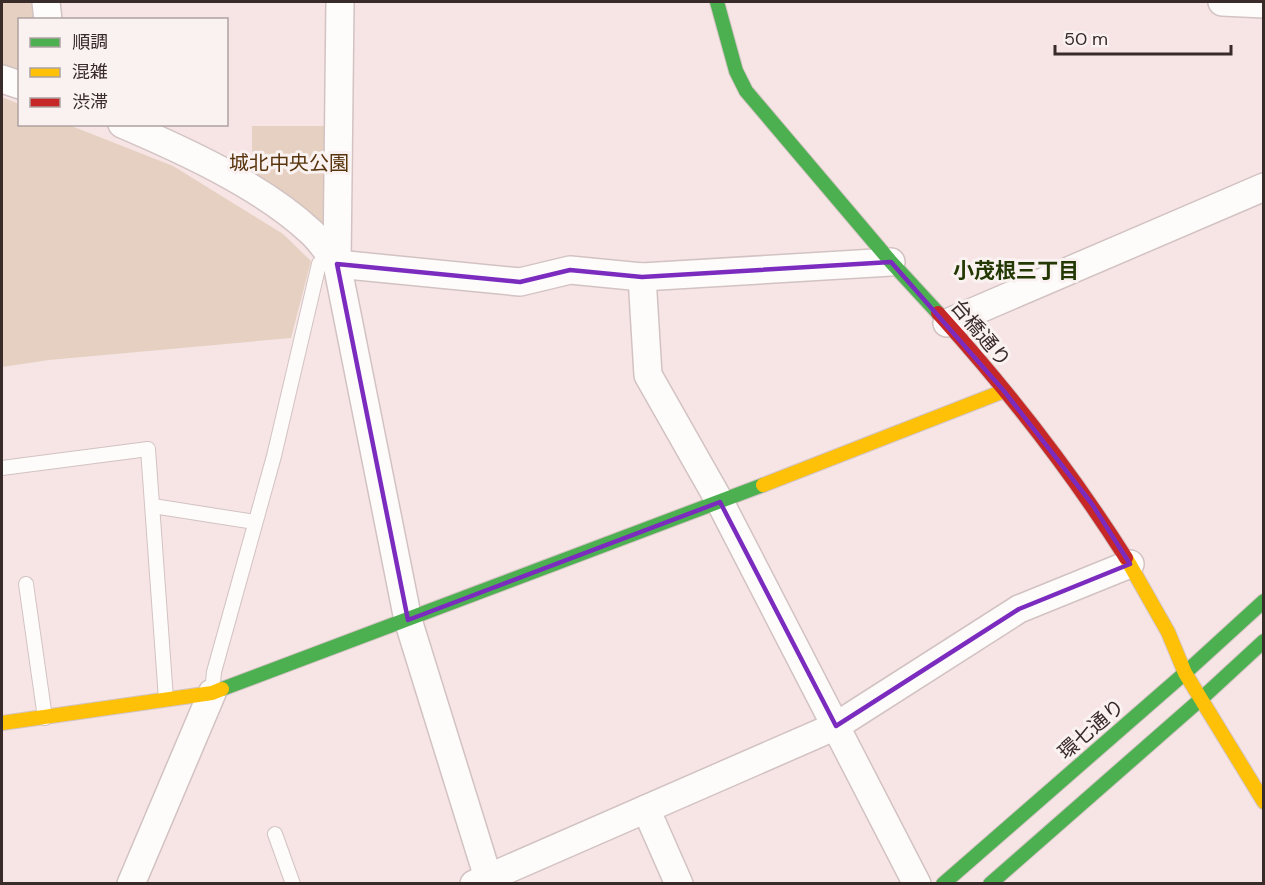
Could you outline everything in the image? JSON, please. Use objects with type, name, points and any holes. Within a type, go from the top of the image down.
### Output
[{"type":"street","points":[[46,2],[48,18]]},
{"type":"street","points":[[340,2],[337,264],[408,620],[484,882],[836,726],[1019,609],[1130,564]]},
{"type":"street","name":"台橋通り","points":[[717,2],[736,71],[746,91],[1004,391],[1092,504],[1130,564],[1168,632],[1185,673],[1263,802]]},
{"type":"street","points":[[1222,2],[1263,4]]},
{"type":"street","points":[[2,79],[18,84]]},
{"type":"street","points":[[126,126],[188,155],[267,199],[312,232],[337,264],[520,282],[570,270],[642,277],[891,262]]},
{"type":"street","points":[[947,323],[1263,187]]},
{"type":"street","points":[[642,277],[648,375],[720,502],[917,884]]},
{"type":"street","points":[[2,723],[212,693],[720,502],[1004,391]]},
{"type":"street","name":"環七通り","points":[[943,884],[1185,673],[1263,601]]},
{"type":"street","points":[[990,884],[1201,699],[1263,641]]},
{"type":"street","points":[[131,884],[212,693]]},
{"type":"street","points":[[646,809],[679,884]]},
{"type":"lane","points":[[212,693],[214,672],[274,456],[319,264],[337,264]]},
{"type":"lane","points":[[2,468],[148,449],[166,699]]},
{"type":"lane","points":[[153,506],[255,522]]},
{"type":"lane","points":[[26,584],[45,718]]},
{"type":"lane","points":[[275,834],[293,884]]},
{"type":"highlighted area","points":[[891,262],[1004,391],[1092,504],[1130,564],[1019,609],[836,726],[720,502],[408,620],[337,264],[520,282],[570,270],[642,277]]},
{"type":"green space","points":[[2,2],[33,2],[34,18],[18,18],[18,71],[2,65]]},
{"type":"green space","points":[[2,97],[18,104],[18,126],[72,126],[173,166],[283,234],[311,261],[291,338],[49,360],[2,367]]},
{"type":"green space","name":"城北中央公園","points":[[252,126],[324,126],[324,230],[252,180]]},
{"type":"traffic: fast","points":[[717,2],[736,71],[746,91],[891,262],[938,313]]},
{"type":"traffic: fast","points":[[222,689],[763,485]]},
{"type":"traffic: fast","points":[[943,884],[1264,601]]},
{"type":"traffic: fast","points":[[990,884],[1264,641]]},
{"type":"traffic: slow","points":[[763,485],[1004,391]]},
{"type":"traffic: slow","points":[[1126,558],[1168,632],[1185,673],[1264,802]]},
{"type":"traffic: slow","points":[[2,723],[212,693],[222,689]]},
{"type":"traffic: jam","points":[[938,313],[1037,431],[1126,558]]},
{"type":"district","name":"小茂根三丁目","points":[[1016,271]]}]
